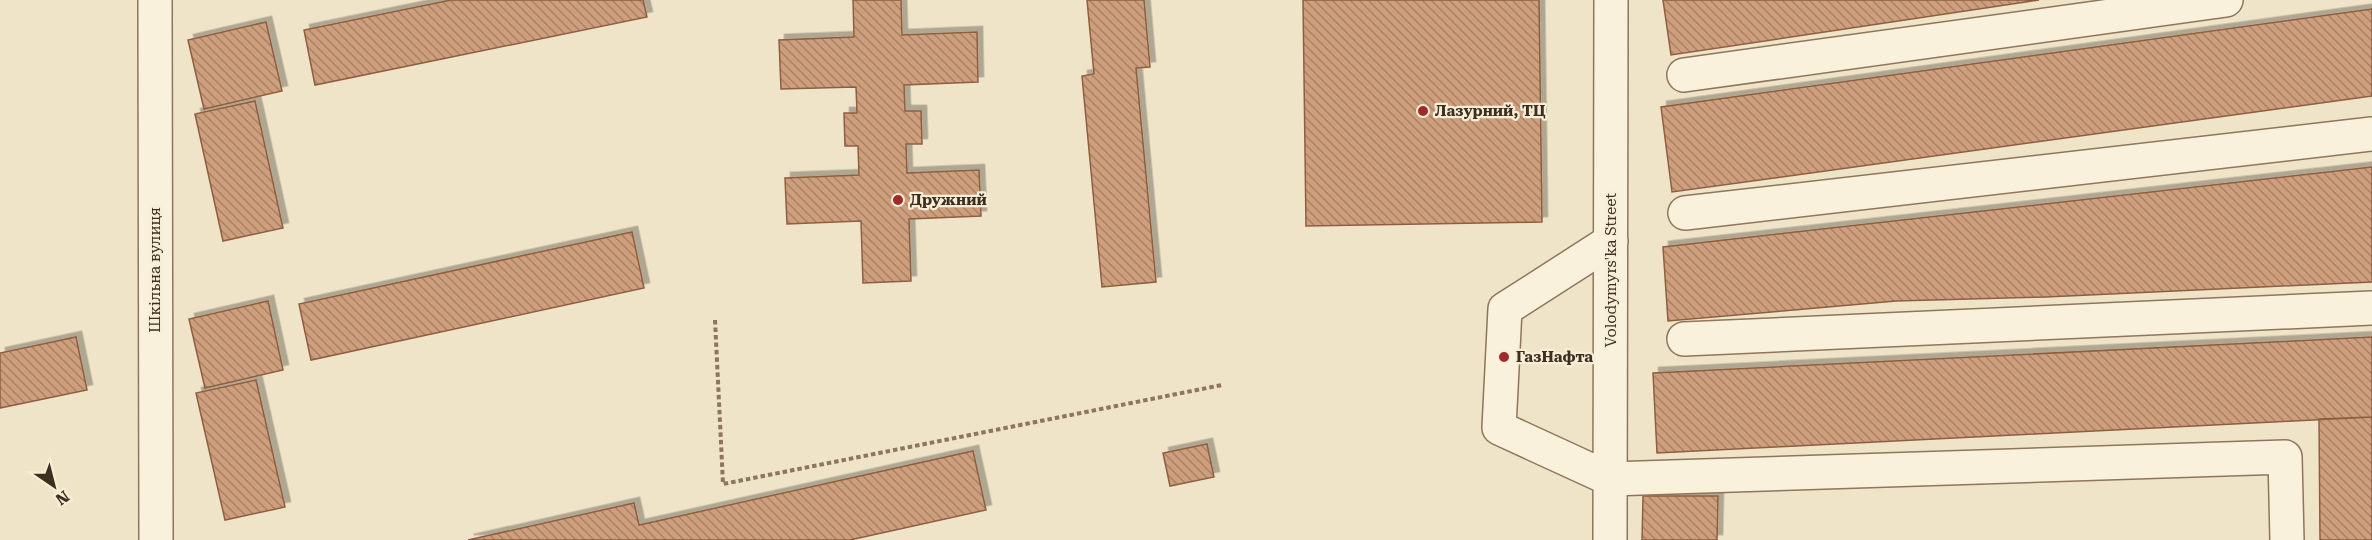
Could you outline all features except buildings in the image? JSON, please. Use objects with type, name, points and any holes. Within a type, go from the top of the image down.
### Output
[{"type":"street","name":"Шкільна вулиця","points":[[155,0],[156,540]]},
{"type":"street","name":"Volodymyrs'ka Street","points":[[1610,540],[1611,0]]},
{"type":"street","points":[[1684,75],[2226,0]]},
{"type":"street","points":[[1685,213],[2372,134]]},
{"type":"street","points":[[1611,241],[1505,309],[1499,428],[1610,478],[2285,457],[2287,540]]},
{"type":"street","points":[[1684,339],[2372,308]]},
{"type":"path","points":[[715,320],[723,484],[1222,385]]},
{"type":"place","name":"Лазурний, ТЦ","points":[[1423,111]]},
{"type":"place","name":"Дружний","points":[[898,200]]},
{"type":"place","name":"ГазНафта","points":[[1504,357]]}]
